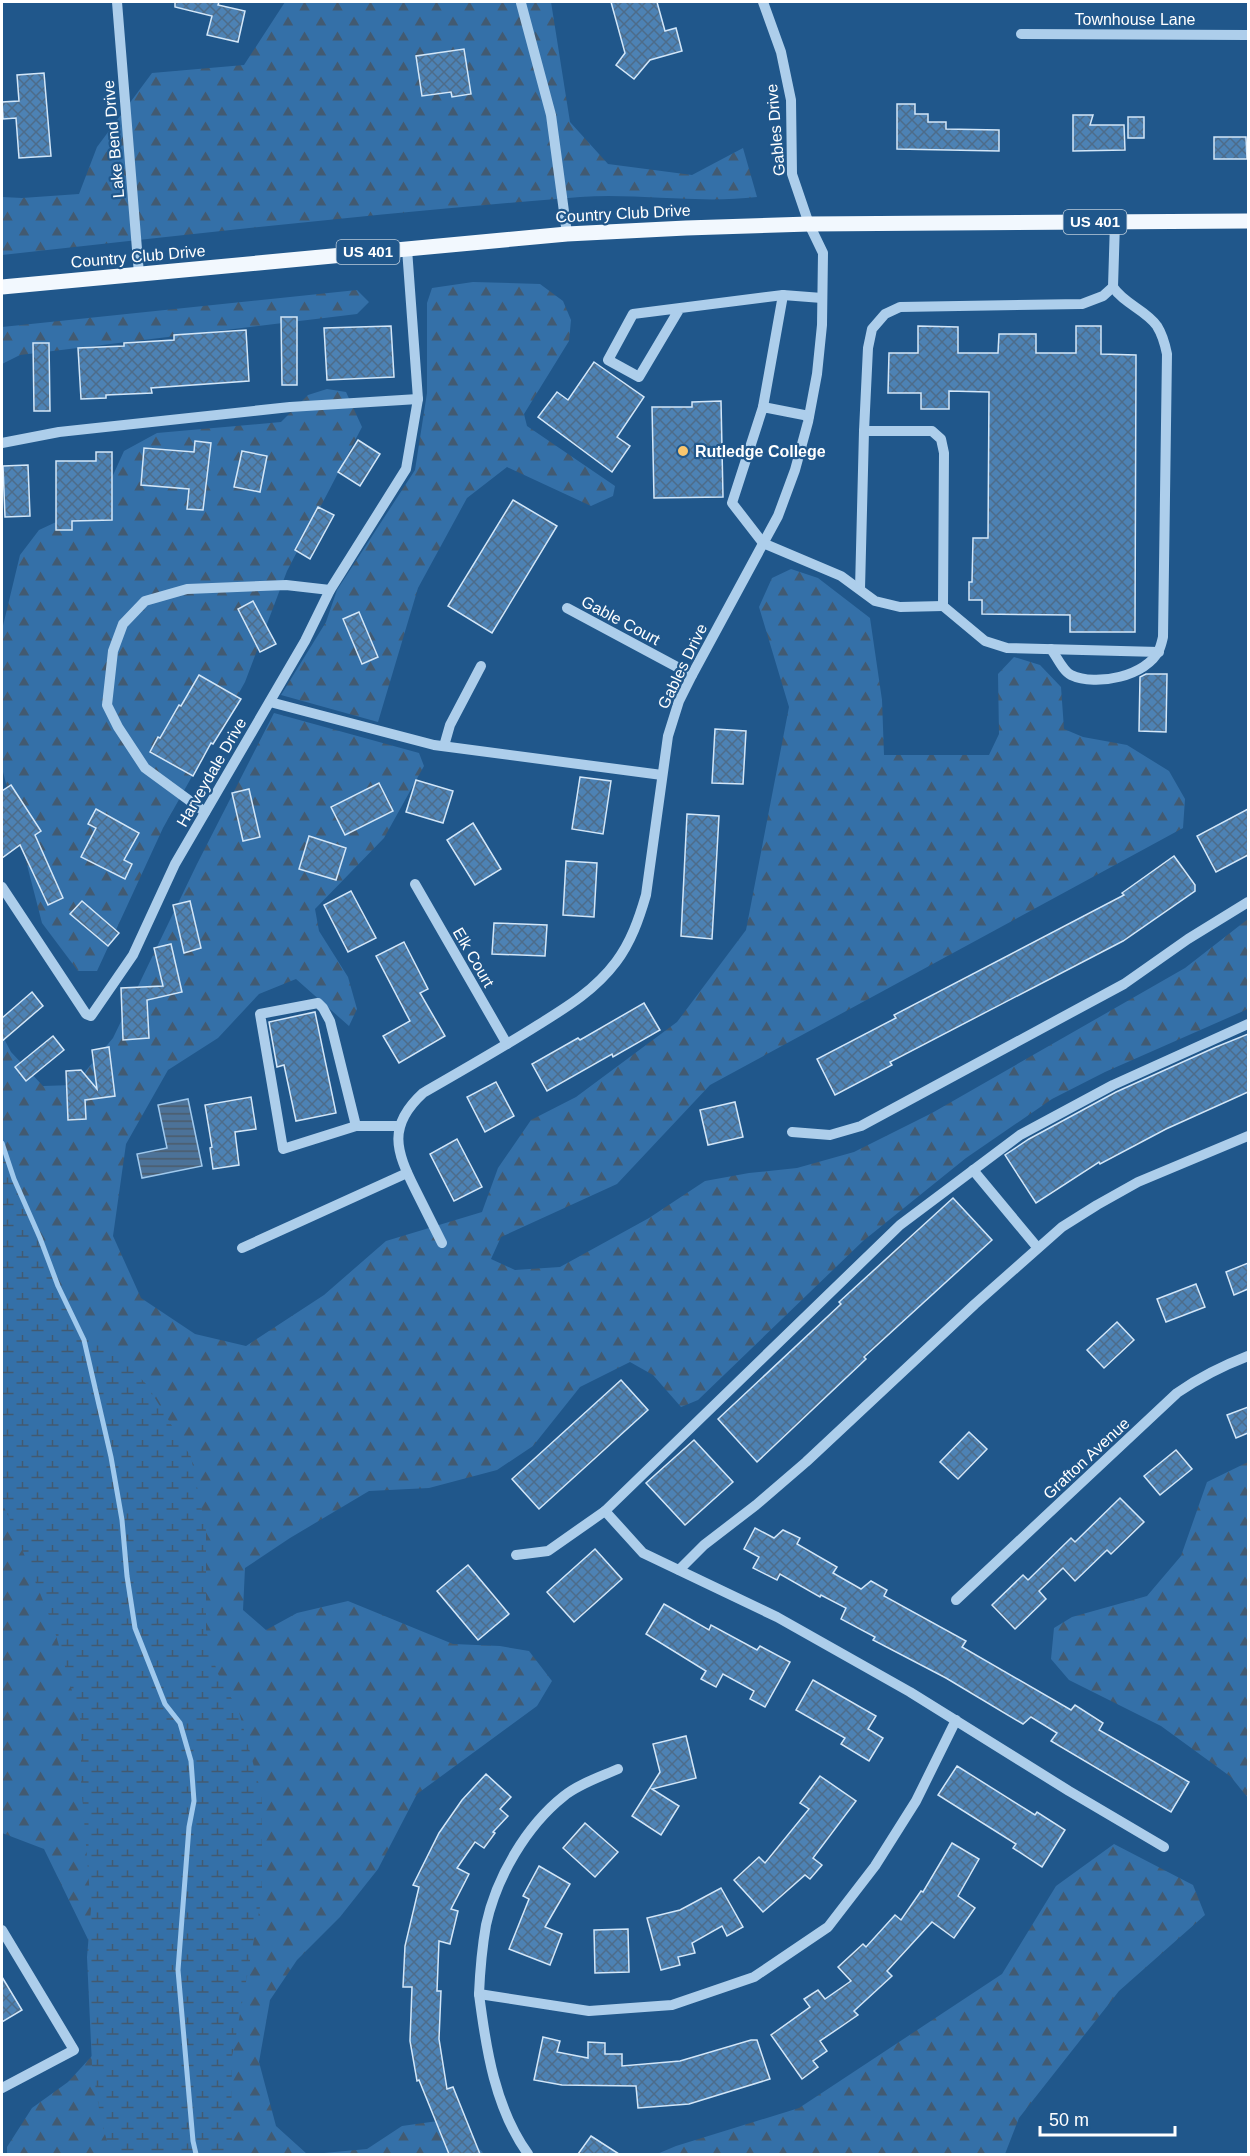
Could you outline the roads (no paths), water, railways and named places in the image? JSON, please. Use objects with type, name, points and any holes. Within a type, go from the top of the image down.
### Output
[{"type":"main road","name":"Country Club Drive","points":[[2,287],[567,234],[809,224],[1248,221]]},
{"type":"street","name":"Lake Bend Drive","points":[[117,2],[139,274]]},
{"type":"street","name":"Gables Drive","points":[[399,1126],[411,1104],[423,1093],[582,998],[605,975],[629,942],[646,896],[668,736],[680,701],[778,516],[795,470],[817,374],[822,325],[823,253],[809,224],[792,174],[791,100],[781,52],[763,2]]},
{"type":"street","points":[[521,3],[551,115],[567,234]]},
{"type":"street","name":"Townhouse Lane","points":[[1021,34],[1248,35]]},
{"type":"street","points":[[1051,649],[1069,674],[1087,679],[1115,679],[1143,666],[1159,652],[1163,637],[1167,354],[1163,339],[1155,324],[1119,296],[1113,287],[1115,222]]},
{"type":"street","name":"Harveydale Drive","points":[[2,887],[68,989],[86,1014],[91,1016],[133,955],[175,864],[305,641],[330,590],[406,469],[418,399],[406,249]]},
{"type":"street","points":[[860,589],[864,431],[872,329],[885,314],[900,307],[1082,304],[1103,296],[1113,287]]},
{"type":"street","points":[[783,295],[763,408],[732,503],[763,543],[841,576],[875,601],[900,607],[943,606],[985,641],[1008,648],[1159,652]]},
{"type":"street","points":[[680,308],[639,377],[608,360],[633,314],[680,308],[783,295],[822,298]]},
{"type":"street","points":[[2,443],[59,432],[105,427],[290,408],[418,399]]},
{"type":"street","points":[[763,408],[809,416]]},
{"type":"street","points":[[864,431],[932,431],[941,439],[944,453],[943,606]]},
{"type":"street","points":[[205,812],[145,768],[118,727],[107,705],[113,651],[123,624],[145,601],[188,589],[286,585],[330,590]]},
{"type":"street","name":"Gable Court","points":[[567,608],[692,675]]},
{"type":"street","points":[[444,746],[450,725],[481,666]]},
{"type":"street","points":[[270,702],[444,746],[662,776]]},
{"type":"street","name":"Elk Court","points":[[415,884],[507,1044]]},
{"type":"street","points":[[792,1132],[830,1135],[861,1126],[1124,984],[1188,939],[1248,902]]},
{"type":"street","points":[[356,1126],[330,1021],[323,1008],[318,1004],[260,1014],[283,1149],[356,1126],[399,1126],[398,1150],[442,1243]]},
{"type":"street","points":[[516,1555],[548,1551],[605,1512],[900,1225],[1020,1135],[1113,1085],[1248,1024]]},
{"type":"street","points":[[680,1570],[704,1545],[756,1505],[797,1469],[1037,1247],[1078,1216],[1138,1182],[1248,1136]]},
{"type":"street","points":[[973,1170],[1037,1247]]},
{"type":"street","points":[[242,1248],[407,1173]]},
{"type":"street","name":"Grafton Avenue","points":[[956,1600],[1177,1393],[1219,1367],[1248,1356]]},
{"type":"street","points":[[605,1512],[643,1553],[777,1617],[910,1692],[1164,1847]]},
{"type":"street","points":[[479,1994],[588,2011],[672,2005],[754,1977],[828,1927],[875,1866],[916,1801],[956,1720]]},
{"type":"street","points":[[528,2154],[509,2120],[491,2069],[486,2047],[479,1994],[481,1959],[487,1923],[500,1885],[518,1849],[541,1818],[565,1795],[618,1769]]},
{"type":"street","points":[[2,1930],[74,2050],[2,2088]]},
{"type":"waterway","points":[[2,1143],[14,1179],[58,1286],[84,1340],[111,1457],[122,1520],[135,1628],[165,1704],[180,1723],[191,1761],[194,1801],[189,1827],[178,1970],[196,2154]]},
{"type":"place","name":"Rutledge College","points":[[683,451]]}]
